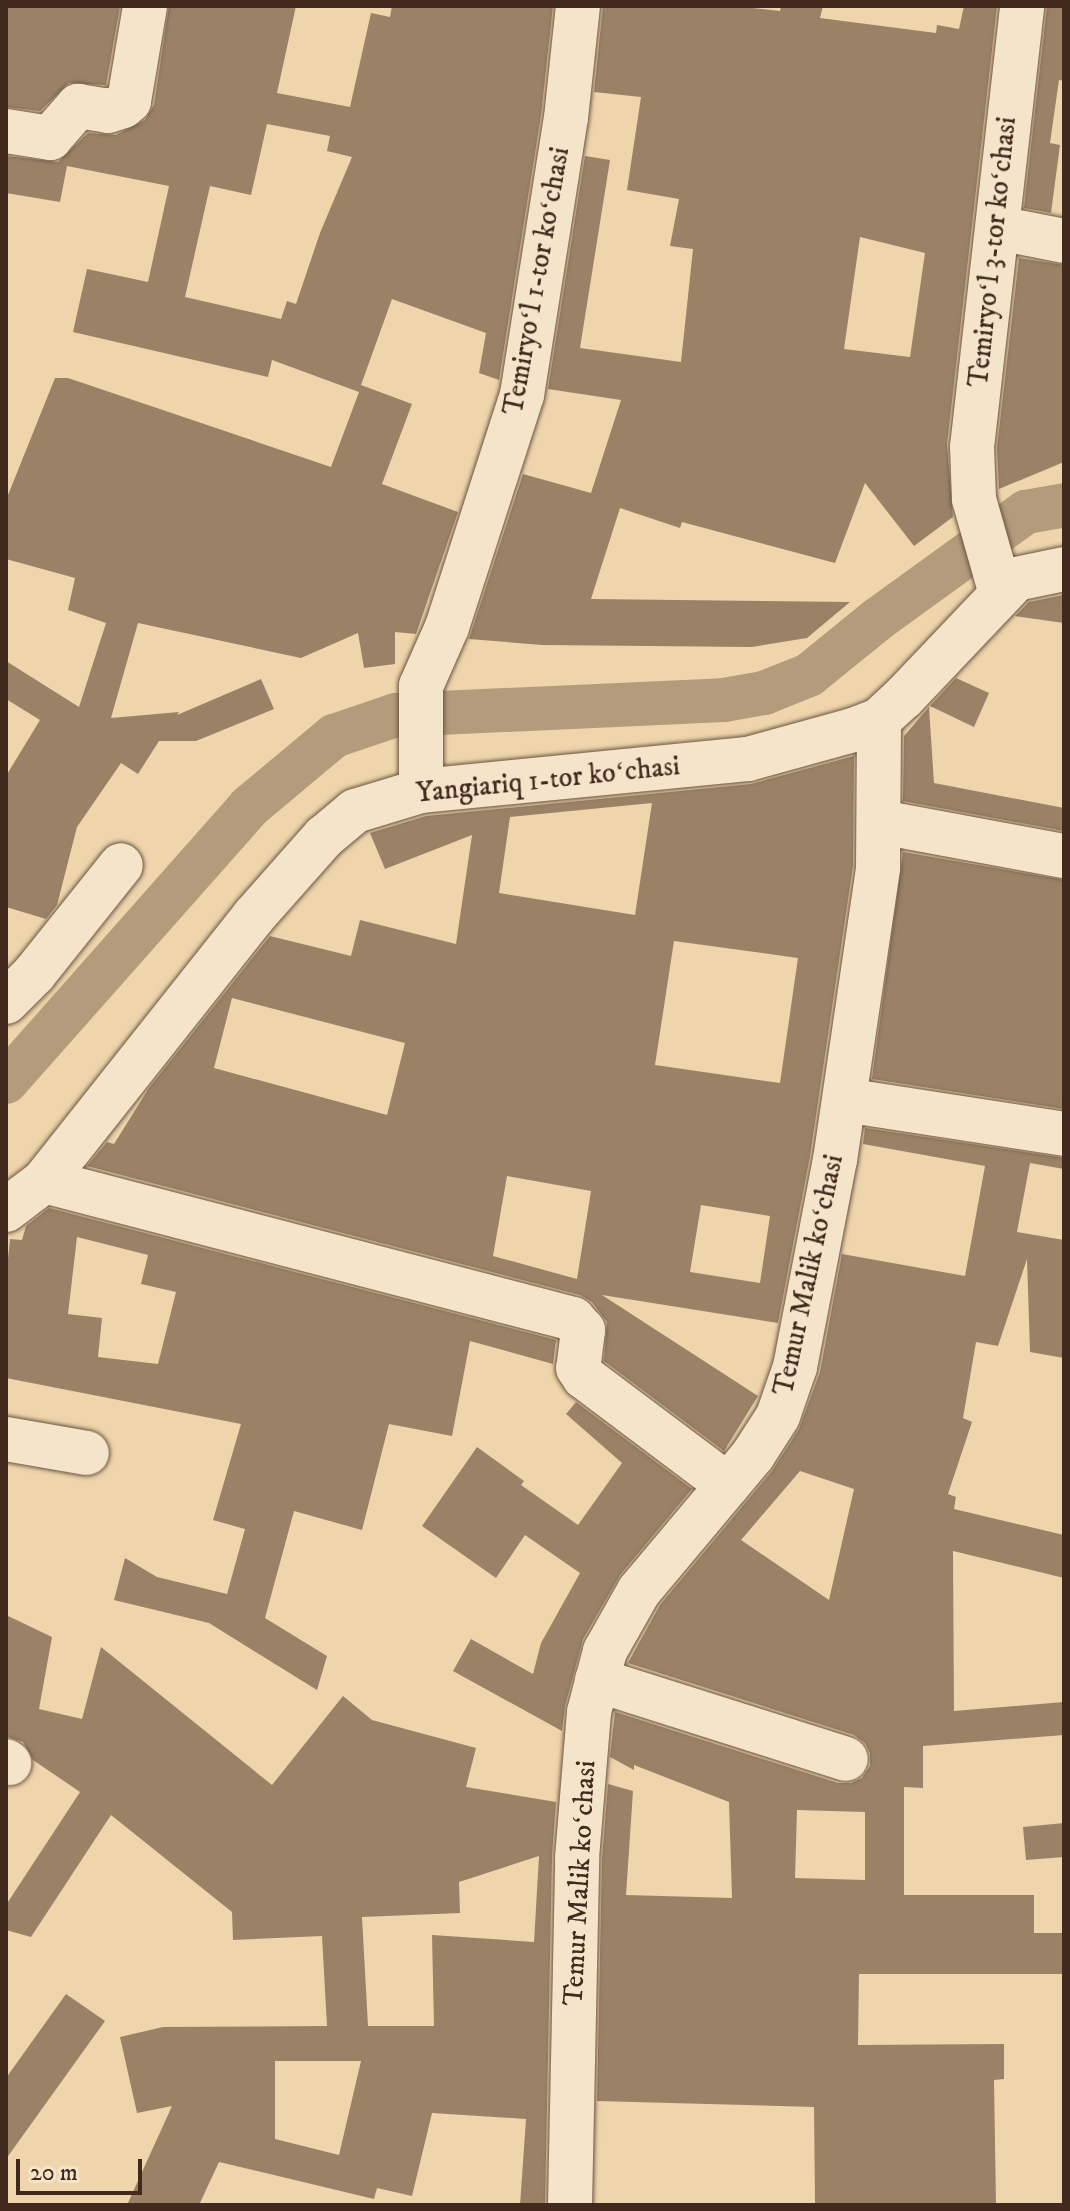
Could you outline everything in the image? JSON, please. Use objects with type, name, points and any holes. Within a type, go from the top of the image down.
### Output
[{"type":"street","points":[[6,131],[50,138],[78,106],[108,111],[129,101],[145,6]]},
{"type":"street","name":"Temiryoʻl 1-tor koʻchasi","points":[[422,776],[421,686],[447,627],[522,395],[566,118],[578,6]]},
{"type":"street","name":"Temiryoʻl 3-tor koʻchasi","points":[[998,586],[974,499],[972,447],[1022,6]]},
{"type":"street","points":[[998,228],[1064,241]]},
{"type":"street","name":"Yangiariq 1-tor koʻchasi","points":[[6,1210],[44,1181],[254,916],[324,837],[355,811],[422,776],[748,759],[879,720],[953,649],[998,586],[1064,569]]},
{"type":"street","name":"Temur Malik koʻchasi","points":[[570,2205],[577,1858],[589,1712],[605,1651],[639,1591],[753,1455],[778,1416],[795,1367],[845,1100],[878,868],[879,720]]},
{"type":"street","points":[[880,822],[1064,856]]},
{"type":"street","points":[[6,1002],[34,974],[121,865]]},
{"type":"street","points":[[845,1100],[1064,1134]]},
{"type":"street","points":[[44,1181],[573,1319],[583,1330],[578,1368],[584,1377],[728,1485]]},
{"type":"street","points":[[6,1439],[87,1453]]},
{"type":"street","points":[[597,1680],[846,1759]]},
{"type":"building","points":[[6,6],[120,6],[106,85],[69,83],[40,111],[6,107]]},
{"type":"building","points":[[169,6],[296,6],[277,93],[350,107],[371,13],[390,17],[392,6],[553,6],[541,115],[499,380],[479,373],[486,333],[392,299],[361,385],[412,404],[382,484],[458,512],[416,634],[395,632],[395,664],[364,668],[358,633],[301,658],[138,623],[111,718],[179,712],[177,715],[261,679],[274,709],[196,741],[159,741],[138,774],[121,763],[77,827],[57,905],[46,919],[6,907],[6,776],[40,720],[6,699],[6,661],[79,707],[106,623],[68,610],[75,578],[6,559],[6,500],[55,378],[68,378],[331,467],[359,392],[272,360],[268,377],[73,332],[87,269],[148,282],[169,186],[67,166],[60,202],[6,193],[6,156],[58,162],[88,133],[116,135],[145,120],[154,105]],"holes":[[[267,124],[330,136],[327,151],[352,157],[320,233],[296,304],[287,301],[281,319],[185,297],[210,186],[251,195]]]},
{"type":"building","points":[[603,6],[734,6],[780,11],[781,6],[823,6],[820,18],[936,33],[937,25],[959,29],[964,6],[997,6],[947,444],[953,517],[914,546],[865,483],[835,563],[682,522],[680,528],[620,508],[591,599],[850,602],[807,638],[752,647],[542,645],[469,639],[523,474],[591,493],[621,400],[548,389],[585,156],[610,160],[580,348],[681,362],[693,249],[670,246],[679,199],[627,190],[641,97],[594,92]],"holes":[[[860,237],[925,253],[910,357],[844,349]]]},
{"type":"building","points":[[1047,6],[1064,6],[1064,81],[1059,80],[1050,143],[1060,145],[1051,213],[1024,208]]},
{"type":"building","points":[[1019,258],[1064,265],[1064,462],[999,489],[997,448]]},
{"type":"building","points":[[1064,595],[1064,623],[1015,616],[1029,602]]},
{"type":"building","points":[[956,678],[989,693],[974,727],[930,706]]},
{"type":"building","points":[[929,707],[934,783],[1064,808],[1064,831],[903,801],[904,736]]},
{"type":"building","points":[[854,756],[853,866],[810,1156],[778,1323],[602,1295],[758,1396],[724,1451],[604,1361],[607,1322],[592,1302],[580,1295],[87,1166],[107,1142],[114,1144],[149,1088],[270,936],[351,956],[360,920],[456,944],[472,835],[385,869],[370,833],[426,816],[751,784]],"holes":[[[652,803],[635,915],[499,893],[510,817]],[[674,941],[798,958],[780,1083],[655,1065]],[[232,998],[405,1043],[387,1115],[214,1068]],[[507,1176],[591,1191],[577,1279],[493,1256]],[[701,1205],[770,1216],[760,1283],[690,1272]]]},
{"type":"building","points":[[903,852],[1064,880],[1064,1109],[872,1079]]},
{"type":"building","points":[[865,1128],[1064,1158],[1064,1169],[1030,1163],[1017,1232],[1064,1240],[1064,1358],[1030,1352],[1027,1259],[998,1346],[976,1342],[963,1418],[972,1422],[948,1494],[956,1497],[954,1509],[1064,1535],[1064,1578],[953,1551],[954,1711],[1064,1702],[1064,1735],[923,1746],[923,1788],[904,1787],[904,1895],[1034,1895],[1034,1933],[1064,1933],[1064,1974],[859,1974],[858,2045],[1004,2044],[1004,2079],[994,2080],[996,2205],[815,2205],[814,2107],[597,2101],[602,1859],[608,1784],[633,1791],[626,1895],[732,1898],[729,1802],[634,1765],[634,1770],[610,1757],[615,1712],[838,1783],[851,1783],[862,1778],[870,1766],[870,1753],[865,1743],[854,1735],[628,1663],[660,1605],[772,1471],[799,1429],[820,1372],[842,1254],[965,1276],[985,1166],[863,1144]],"holes":[[[800,1471],[854,1489],[829,1600],[741,1540]],[[797,1810],[865,1812],[865,1880],[795,1878]]]},
{"type":"building","points":[[49,1208],[556,1340],[553,1364],[470,1341],[452,1436],[389,1424],[362,1530],[294,1511],[265,1618],[327,1656],[317,1690],[209,1623],[114,1600],[125,1558],[157,1577],[227,1594],[245,1529],[213,1520],[241,1424],[6,1378],[6,1278],[10,1239],[22,1240],[26,1226]],"holes":[[[77,1237],[148,1255],[141,1284],[176,1292],[158,1364],[98,1357],[102,1318],[68,1314]]]},
{"type":"building","points":[[576,1402],[692,1489],[620,1575],[583,1639],[565,1706],[562,1731],[453,1671],[471,1639],[533,1674],[541,1643],[580,1573],[525,1535],[496,1578],[422,1526],[477,1447],[524,1481],[521,1485],[578,1525],[622,1463],[566,1414]]},
{"type":"building","points":[[6,1615],[52,1637],[39,1709],[82,1719],[101,1647],[272,1785],[343,1696],[372,1720],[476,1748],[466,1787],[556,1802],[552,1857],[545,2205],[520,2205],[526,2119],[432,2113],[412,2196],[377,2188],[374,2199],[219,2162],[199,2205],[127,2205],[172,2106],[137,2113],[120,2037],[163,2027],[327,2026],[322,1936],[233,1940],[232,1912],[111,1815],[31,1937],[6,1930],[6,1905],[80,1792],[33,1760],[23,1742],[6,1736]],"holes":[[[539,1856],[534,1942],[432,1935],[434,2026],[368,2026],[362,1917],[460,1913],[459,1882]],[[275,2061],[361,2061],[339,2155],[275,2139]]]},
{"type":"building","points":[[1064,1823],[1064,1857],[1026,1860],[1023,1827]]},
{"type":"building","points":[[66,1994],[105,2021],[6,2159],[6,2078]]},
{"type":"waterway","points":[[6,1082],[249,807],[334,736],[396,715],[724,700],[764,693],[809,675],[878,619],[1026,512],[1064,505]]}]
